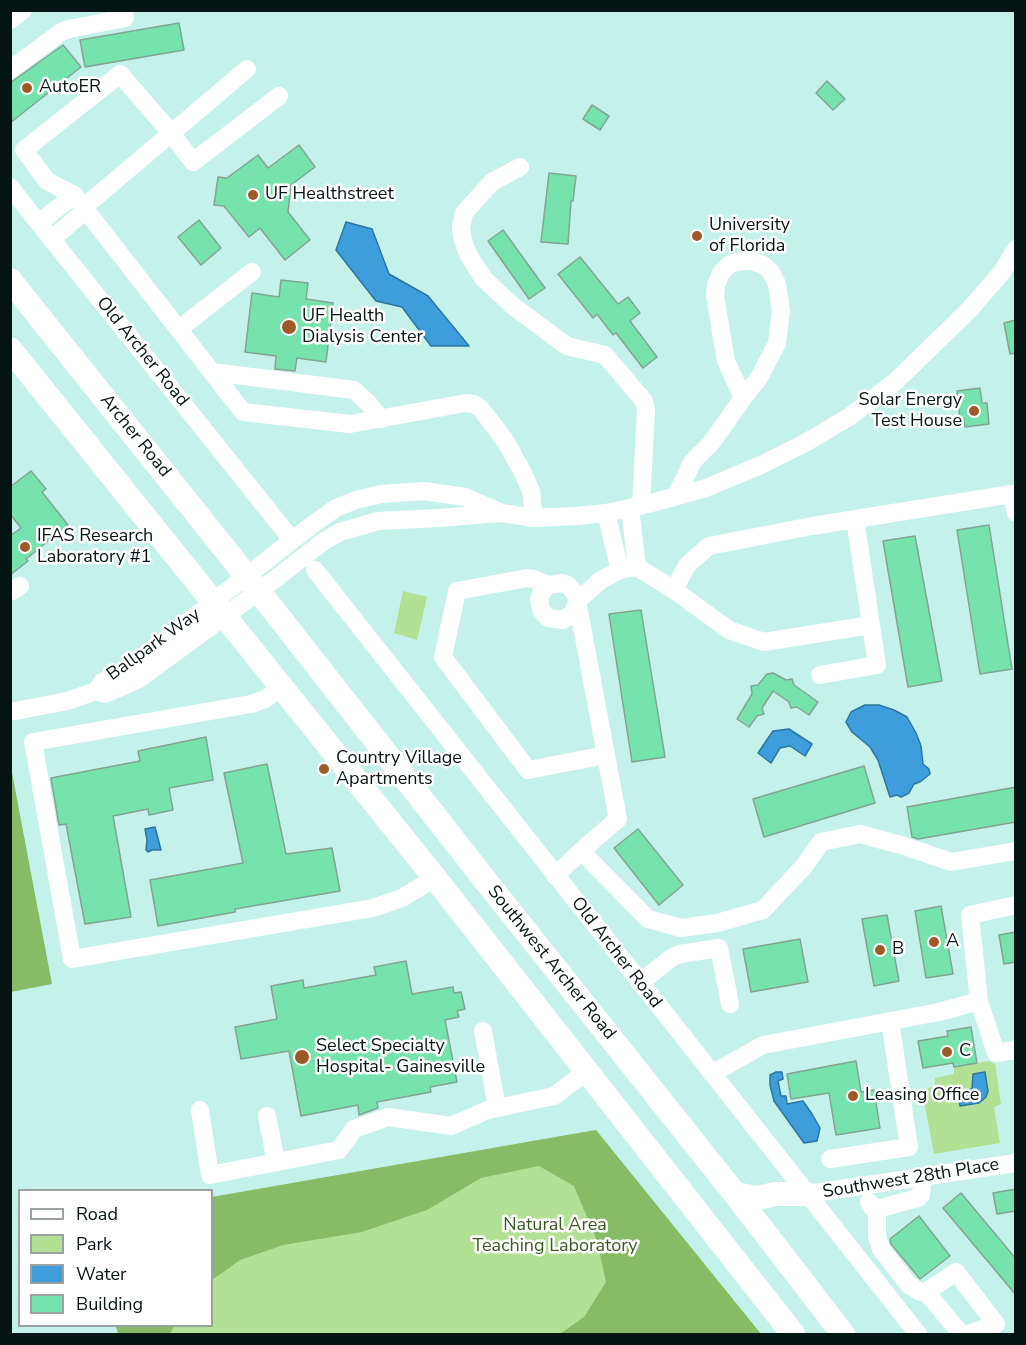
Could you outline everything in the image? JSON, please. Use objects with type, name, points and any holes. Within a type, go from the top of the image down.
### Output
[{"type":"main road","name":"Archer Road","points":[[10,280],[252,584]]},
{"type":"main road","points":[[10,349],[220,609]]},
{"type":"main road","name":"Southwest Archer Road","points":[[252,584],[735,1194],[843,1335]]},
{"type":"main road","name":"Southwest Archer Road","points":[[220,609],[793,1335]]},
{"type":"main road","points":[[435,879],[485,880]]},
{"type":"main road","points":[[735,1194],[758,1198],[775,1194],[807,1194]]},
{"type":"street","points":[[10,20],[23,10]]},
{"type":"street","points":[[10,70],[61,32],[125,18]]},
{"type":"street","points":[[52,239],[81,204],[247,69]]},
{"type":"street","points":[[279,96],[193,162],[120,74],[24,150],[47,181],[81,204],[243,412],[350,424],[466,403],[474,404],[482,409],[522,471],[531,491],[534,518]]},
{"type":"street","points":[[520,167],[492,182],[464,213],[461,227],[463,241],[484,279],[513,306],[567,346],[605,355],[644,401],[646,410],[628,568]]},
{"type":"street","name":"Old Archer Road","points":[[10,187],[292,540]]},
{"type":"street","points":[[39,223],[81,204]]},
{"type":"street","points":[[252,584],[286,571],[320,544],[340,532],[378,521],[502,513],[534,518],[606,513],[706,488],[761,465],[849,417],[895,382],[949,331],[1002,272],[1016,249]]},
{"type":"street","points":[[676,496],[693,461],[712,442],[759,378],[777,343],[781,304],[777,284],[771,272],[763,265],[752,261],[730,264],[721,273],[716,285],[715,296],[726,361],[743,398]]},
{"type":"street","points":[[179,329],[252,272]]},
{"type":"street","points":[[212,372],[354,390],[369,403],[381,419]]},
{"type":"street","points":[[252,584],[292,540],[336,508],[356,500],[381,494],[424,491],[465,497],[502,513]]},
{"type":"street","points":[[674,590],[687,565],[709,546],[855,519],[1012,494],[1016,513]]},
{"type":"street","points":[[606,513],[628,568],[674,590],[729,630],[764,642],[871,625]]},
{"type":"street","points":[[820,675],[877,665],[855,519]]},
{"type":"street","points":[[286,571],[315,570],[320,544]]},
{"type":"street","points":[[555,876],[618,819],[577,601],[576,594],[568,585],[558,582],[549,585],[541,593],[539,599],[541,610],[549,618],[558,620],[567,618],[573,613],[577,601],[602,580],[628,568]]},
{"type":"street","name":"Old Archer Road","points":[[315,570],[918,1335]]},
{"type":"street","points":[[549,585],[527,578],[457,591],[443,657],[528,770],[606,755]]},
{"type":"street","name":"Ballpark Way","points":[[10,712],[67,701],[96,691],[105,694],[139,680],[252,584]]},
{"type":"street","points":[[282,687],[265,699],[251,704],[33,742],[72,959],[373,908],[402,898],[435,879]]},
{"type":"street","points":[[581,851],[648,920],[681,928],[717,923],[763,910],[805,865],[821,842],[860,834],[951,862],[1016,851]]},
{"type":"street","points":[[1016,905],[970,915],[980,1001],[996,1053],[1016,1050]]},
{"type":"street","points":[[639,983],[680,954],[719,948],[730,1004]]},
{"type":"street","points":[[713,1073],[763,1045],[939,1012],[980,1001]]},
{"type":"street","points":[[830,1159],[909,1147],[890,1021]]},
{"type":"street","points":[[483,1031],[497,1108]]},
{"type":"street","points":[[200,1110],[210,1175],[339,1150],[354,1129],[388,1117],[451,1126],[488,1110],[554,1096],[586,1072]]},
{"type":"street","points":[[267,1116],[276,1162]]},
{"type":"street","name":"Southwest 28th Place","points":[[807,1194],[1016,1162]]},
{"type":"street","points":[[877,1209],[920,1197],[923,1178]]},
{"type":"street","points":[[866,1186],[870,1204],[877,1209]]},
{"type":"street","points":[[877,1209],[877,1236],[881,1249],[909,1285],[923,1292],[961,1335]]},
{"type":"street","points":[[899,1311],[923,1292],[956,1272],[996,1324],[969,1335]]},
{"type":"green space","points":[[403,591],[427,597],[417,640],[394,633]]},
{"type":"green space","points":[[10,762],[52,984],[11,992],[10,992]]},
{"type":"green space","points":[[989,1061],[995,1064],[1001,1104],[994,1107],[1000,1143],[934,1154],[922,1090],[935,1086],[935,1078],[954,1074],[954,1067]]},
{"type":"green space","name":"Natural Area Teaching Laboratory","points":[[596,1130],[761,1334],[118,1334],[116,1327],[213,1327],[213,1197]]},
{"type":"green space","points":[[596,1130],[761,1334],[560,1334],[584,1317],[606,1282],[597,1241],[574,1186],[539,1166],[481,1178],[427,1210],[362,1232],[283,1245],[240,1260],[213,1279],[213,1197]]},
{"type":"green space","points":[[116,1327],[174,1327],[170,1334],[118,1334]]},
{"type":"water","points":[[346,222],[372,229],[389,274],[428,296],[469,346],[431,346],[402,307],[376,301],[336,250]]},
{"type":"water","points":[[865,705],[879,705],[907,717],[916,733],[921,746],[923,764],[929,769],[930,774],[914,784],[909,793],[901,797],[897,795],[890,797],[878,760],[870,747],[852,732],[846,722],[851,712]]},
{"type":"water","points":[[789,729],[812,744],[805,756],[790,746],[780,748],[771,763],[758,753],[773,731]]},
{"type":"water","points":[[155,827],[161,850],[148,852],[145,829]]},
{"type":"water","points":[[782,1072],[783,1079],[778,1081],[781,1096],[786,1096],[787,1104],[803,1101],[812,1114],[820,1128],[817,1141],[804,1143],[774,1101],[770,1075]]},
{"type":"water","points":[[985,1072],[988,1091],[986,1097],[979,1103],[960,1106],[958,1093],[972,1089],[973,1074]]},
{"type":"building","points":[[179,23],[184,50],[85,67],[80,40]]},
{"type":"building","points":[[63,45],[81,67],[10,123],[10,83]]},
{"type":"building","points":[[827,81],[845,99],[833,110],[816,93]]},
{"type":"building","points":[[592,105],[609,116],[600,130],[583,119]]},
{"type":"building","name":"UF Healthstreet","points":[[299,145],[315,167],[291,185],[288,212],[310,240],[285,260],[260,228],[249,237],[224,206],[214,205],[218,177],[227,178],[258,155],[268,168]]},
{"type":"building","points":[[549,173],[576,176],[573,201],[571,201],[568,244],[541,242]]},
{"type":"building","points":[[199,220],[221,248],[201,265],[178,237]]},
{"type":"building","points":[[503,230],[545,288],[529,299],[488,241]]},
{"type":"building","points":[[580,257],[618,304],[628,297],[640,313],[630,321],[657,357],[643,368],[616,333],[613,335],[597,314],[593,318],[558,274]]},
{"type":"building","name":"UF Health Dialysis Center","points":[[281,280],[308,283],[306,299],[333,303],[326,362],[297,358],[295,371],[275,369],[276,356],[245,352],[252,293],[279,297]]},
{"type":"building","points":[[1016,320],[1016,353],[1010,354],[1004,323]]},
{"type":"building","name":"Solar Energy Test House","points":[[980,388],[982,403],[987,403],[989,424],[965,427],[964,419],[960,420],[957,391]]},
{"type":"building","points":[[31,471],[46,489],[42,492],[68,525],[10,575],[10,536],[21,528],[10,514],[10,487]]},
{"type":"building","points":[[989,525],[1012,669],[980,674],[957,530]]},
{"type":"building","points":[[915,536],[942,681],[908,687],[883,541]]},
{"type":"building","points":[[641,610],[665,757],[632,762],[609,614]]},
{"type":"building","points":[[773,673],[786,680],[792,679],[794,685],[818,702],[809,715],[797,707],[791,708],[789,702],[773,691],[762,708],[764,714],[757,716],[749,727],[737,719],[752,694],[751,686],[758,685],[767,674]]},
{"type":"building","points":[[206,737],[213,780],[169,788],[173,810],[149,815],[148,809],[113,816],[131,917],[85,924],[66,824],[59,825],[51,778],[140,761],[138,751]]},
{"type":"building","points":[[267,764],[286,854],[332,848],[340,891],[235,909],[235,912],[158,926],[150,880],[243,863],[224,773]]},
{"type":"building","points":[[864,766],[875,803],[764,837],[753,799]]},
{"type":"building","points":[[1016,787],[1016,822],[918,839],[912,837],[907,807]]},
{"type":"building","points":[[638,829],[683,885],[659,905],[614,848]]},
{"type":"building","name":"A","points":[[941,906],[953,974],[926,978],[915,911]]},
{"type":"building","name":"B","points":[[887,915],[899,981],[874,986],[862,919]]},
{"type":"building","points":[[1016,932],[1016,962],[1004,964],[999,935]]},
{"type":"building","points":[[800,939],[808,982],[751,992],[743,949]]},
{"type":"building","points":[[406,961],[412,994],[453,987],[454,993],[461,992],[465,1009],[457,1011],[459,1017],[445,1020],[457,1082],[430,1087],[431,1092],[377,1102],[378,1108],[359,1115],[358,1105],[301,1116],[289,1051],[241,1059],[235,1027],[277,1019],[271,986],[303,980],[304,988],[376,975],[374,967]]},
{"type":"building","name":"C","points":[[971,1027],[977,1063],[954,1067],[953,1063],[923,1068],[918,1041],[948,1036],[947,1031]]},
{"type":"building","name":"Leasing Office","points":[[856,1061],[861,1092],[874,1090],[880,1128],[836,1135],[829,1093],[791,1099],[787,1074]]},
{"type":"building","points":[[1016,1189],[1016,1211],[997,1214],[993,1193]]},
{"type":"building","points":[[961,1193],[1016,1259],[1016,1295],[943,1208]]},
{"type":"building","points":[[919,1216],[950,1256],[920,1279],[891,1244],[890,1239]]},
{"type":"place","name":"AutoER","points":[[27,88]]},
{"type":"place","name":"UF Healthstreet","points":[[253,195]]},
{"type":"place","name":"University of Florida","points":[[697,236]]},
{"type":"place","name":"UF Health Dialysis Center","points":[[289,327]]},
{"type":"place","name":"Solar Energy Test House","points":[[974,411]]},
{"type":"place","name":"IFAS Research Laboratory #1","points":[[25,547]]},
{"type":"place","name":"Country Village Apartments","points":[[324,769]]},
{"type":"place","name":"A","points":[[934,942]]},
{"type":"place","name":"B","points":[[880,950]]},
{"type":"place","name":"C","points":[[947,1052]]},
{"type":"place","name":"Select Specialty Hospital- Gainesville","points":[[302,1057]]},
{"type":"place","name":"Leasing Office","points":[[853,1096]]}]
